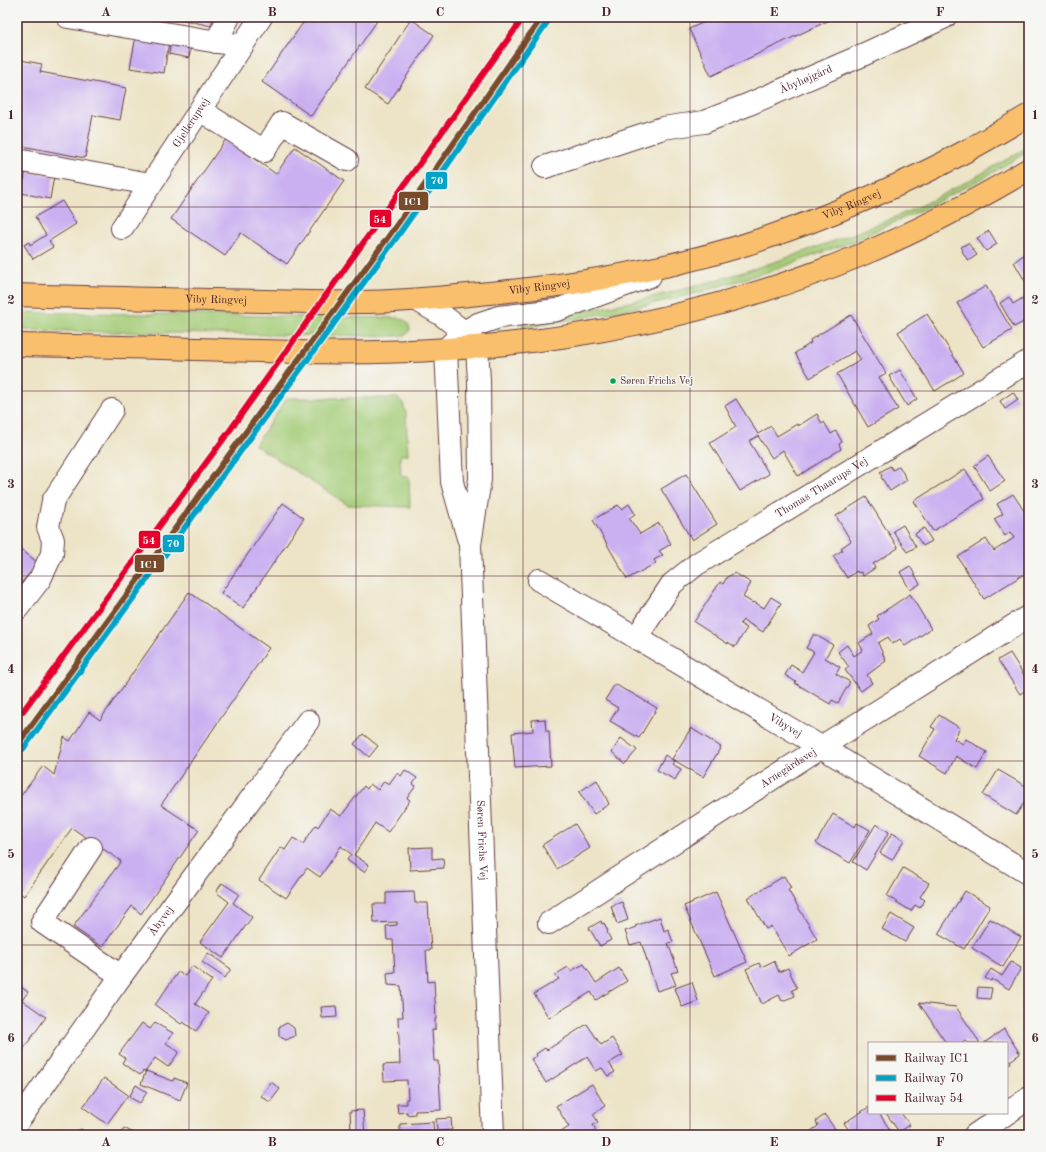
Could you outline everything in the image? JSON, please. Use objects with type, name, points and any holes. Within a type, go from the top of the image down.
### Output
[{"type":"main road","name":"Viby Ringvej","points":[[17,295],[306,302],[417,300],[569,284],[636,273],[706,256],[776,235],[842,209],[899,185],[972,148],[1029,115]]},
{"type":"main road","points":[[17,345],[312,353],[446,349],[470,340],[517,343],[572,336],[642,323],[785,283],[861,255],[928,225],[993,191],[1029,169]]},
{"type":"street","points":[[68,17],[242,46]]},
{"type":"street","points":[[216,42],[229,17]]},
{"type":"street","name":"Gjellerupvej","points":[[122,228],[261,17]]},
{"type":"street","name":"Åbyhøjgård","points":[[545,167],[663,128],[704,122],[856,58],[945,17]]},
{"type":"street","points":[[200,110],[264,151],[282,123],[347,160]]},
{"type":"street","points":[[17,160],[150,184]]},
{"type":"street","points":[[417,300],[442,315],[470,340],[478,324],[499,317],[557,310],[706,256]]},
{"type":"street","name":"Søren Frichs Vej","points":[[470,340],[479,381],[480,479],[470,544],[493,1135]]},
{"type":"street","name":"Søren Frichs Vej","points":[[446,349],[452,482],[470,544]]},
{"type":"street","name":"Thomas Thaarups Vej","points":[[636,638],[672,584],[697,564],[1029,361]]},
{"type":"street","points":[[17,609],[40,578],[52,554],[53,540],[48,528],[53,501],[112,410]]},
{"type":"street","name":"Vibyvej","points":[[539,580],[1029,874]]},
{"type":"street","name":"Arnegårdsvej","points":[[549,923],[1029,616]]},
{"type":"street","name":"Åbyvej","points":[[17,1123],[121,976],[308,721]]},
{"type":"street","points":[[91,848],[42,922],[121,976]]},
{"type":"street","points":[[1008,1112],[1029,1098]]},
{"type":"street","points":[[975,1135],[1006,1114]]},
{"type":"green space","points":[[1029,146],[1029,151],[985,177],[919,211],[856,240],[780,268],[694,294],[625,310],[523,328],[522,320],[560,315],[635,301],[709,282],[781,260],[881,223],[918,207],[974,178]]},
{"type":"green space","points":[[17,312],[398,318],[407,322],[410,330],[406,335],[396,336],[17,330]]},
{"type":"green space","points":[[287,398],[397,398],[403,403],[406,414],[408,455],[400,455],[401,476],[409,477],[410,507],[348,505],[255,445]]},
{"type":"building","points":[[171,17],[213,17],[211,26]]},
{"type":"building","points":[[307,17],[371,17],[377,21],[311,116],[262,82]]},
{"type":"building","points":[[715,17],[836,17],[711,76],[689,29]]},
{"type":"building","points":[[411,19],[434,35],[388,104],[365,89]]},
{"type":"building","points":[[136,36],[169,42],[164,73],[130,68]]},
{"type":"building","points":[[172,36],[192,40],[189,58],[169,54]]},
{"type":"building","points":[[20,60],[42,64],[40,72],[126,88],[120,120],[93,115],[85,158],[17,145],[17,76]]},
{"type":"building","points":[[226,139],[276,174],[295,147],[344,181],[287,264],[241,233],[225,256],[171,219]]},
{"type":"building","points":[[26,171],[54,176],[50,199],[21,193]]},
{"type":"building","points":[[62,201],[76,224],[49,241],[53,247],[33,259],[24,245],[29,242],[30,245],[46,235],[35,217]]},
{"type":"building","points":[[989,231],[997,244],[986,251],[977,238]]},
{"type":"building","points":[[1029,240],[1029,251],[1024,243]]},
{"type":"building","points":[[968,243],[977,255],[968,261],[961,247]]},
{"type":"building","points":[[1029,251],[1029,288],[1014,262]]},
{"type":"building","points":[[986,286],[1012,330],[983,347],[957,303]]},
{"type":"building","points":[[1009,297],[1013,304],[1023,298],[1029,309],[1029,319],[1014,327],[1000,303]]},
{"type":"building","points":[[927,314],[964,373],[935,391],[898,332]]},
{"type":"building","points":[[851,315],[886,373],[879,377],[898,409],[868,427],[837,374],[861,360],[855,351],[810,378],[795,353],[811,343],[810,340]]},
{"type":"building","points":[[900,370],[917,399],[907,406],[889,376]]},
{"type":"building","points":[[1013,392],[1018,400],[1005,409],[1000,401]]},
{"type":"building","points":[[736,399],[758,434],[771,426],[777,436],[797,424],[798,426],[817,414],[822,424],[824,422],[831,434],[836,431],[842,442],[839,444],[841,449],[798,476],[783,450],[772,458],[758,436],[749,441],[769,474],[740,491],[710,443],[736,427],[725,406]]},
{"type":"building","points":[[988,456],[1005,481],[990,491],[974,466]]},
{"type":"building","points":[[890,466],[893,470],[899,466],[907,480],[890,491],[881,477],[880,472]]},
{"type":"building","points":[[965,469],[984,499],[933,531],[914,501]]},
{"type":"building","points":[[686,474],[717,524],[692,540],[661,489]]},
{"type":"building","points":[[1013,494],[1028,517],[1029,516],[1029,571],[984,599],[958,557],[986,539],[994,551],[1014,538],[1010,532],[1005,536],[994,519],[1003,514],[997,504]]},
{"type":"building","points":[[866,497],[898,548],[873,564],[875,568],[863,576],[861,572],[858,573],[857,571],[847,578],[833,556],[843,550],[841,548],[851,541],[836,516]]},
{"type":"building","points":[[283,503],[304,518],[243,608],[221,593]]},
{"type":"building","points":[[629,504],[635,514],[629,518],[640,534],[659,523],[671,544],[659,551],[663,555],[654,560],[656,563],[627,579],[593,520],[618,505],[622,509]]},
{"type":"building","points":[[903,525],[916,547],[907,552],[893,531]]},
{"type":"building","points":[[924,528],[932,541],[923,546],[915,534]]},
{"type":"building","points":[[17,546],[38,563],[17,588]]},
{"type":"building","points":[[910,566],[920,584],[910,590],[900,572]]},
{"type":"building","points":[[735,573],[751,583],[743,597],[764,608],[771,597],[781,603],[763,632],[743,620],[740,624],[747,628],[735,647],[694,622],[720,582],[723,584],[727,577]]},
{"type":"building","points":[[189,592],[269,648],[161,805],[199,830],[141,914],[132,906],[102,947],[73,927],[121,861],[72,828],[24,896],[17,891],[17,801],[43,766],[54,775],[64,737],[70,741],[89,712],[100,720]]},
{"type":"building","points":[[910,594],[931,629],[905,646],[900,639],[892,644],[888,637],[878,643],[886,661],[867,675],[872,683],[861,691],[845,670],[849,667],[838,652],[847,645],[854,656],[863,650],[859,643],[873,634],[869,626],[879,619],[877,616]]},
{"type":"building","points":[[814,634],[833,645],[825,658],[840,667],[836,674],[850,682],[838,703],[832,700],[830,704],[795,683],[796,682],[785,675],[791,665],[802,672],[814,652],[806,648]]},
{"type":"building","points":[[1010,653],[1029,683],[1029,688],[1020,694],[998,660]]},
{"type":"building","points":[[615,684],[657,708],[639,738],[610,721],[618,708],[605,700]]},
{"type":"building","points":[[939,715],[960,728],[954,739],[963,744],[966,739],[987,752],[977,769],[956,756],[947,773],[919,756],[935,729],[931,727]]},
{"type":"building","points":[[545,719],[546,731],[549,731],[551,766],[515,768],[512,733],[533,731],[532,720]]},
{"type":"building","points":[[691,728],[721,747],[703,777],[672,759]]},
{"type":"building","points":[[363,734],[378,746],[369,757],[354,744]]},
{"type":"building","points":[[621,738],[637,750],[625,764],[612,752]]},
{"type":"building","points":[[665,755],[674,761],[672,764],[681,769],[675,780],[657,770]]},
{"type":"building","points":[[405,770],[417,778],[413,784],[416,786],[407,798],[410,800],[388,832],[375,823],[354,855],[369,865],[364,872],[347,860],[351,854],[341,846],[320,877],[307,868],[286,898],[259,880],[281,847],[285,850],[293,838],[303,844],[316,825],[318,827],[330,809],[341,816],[364,786],[367,789],[370,784],[378,790],[384,781],[389,784],[397,773],[401,776]]},
{"type":"building","points":[[998,770],[1029,788],[1029,795],[1016,815],[983,795]]},
{"type":"building","points":[[597,780],[609,804],[594,814],[579,792]]},
{"type":"building","points":[[833,814],[855,827],[857,823],[870,830],[850,863],[816,843]]},
{"type":"building","points":[[575,824],[590,848],[557,869],[542,845]]},
{"type":"building","points":[[876,824],[889,832],[866,870],[853,862]]},
{"type":"building","points":[[892,833],[904,840],[892,860],[880,853]]},
{"type":"building","points":[[432,847],[432,859],[443,858],[444,868],[410,870],[409,848]]},
{"type":"building","points":[[903,868],[929,883],[920,897],[925,900],[920,908],[915,905],[911,911],[887,896]]},
{"type":"building","points":[[784,876],[791,888],[788,890],[817,939],[789,956],[771,926],[766,929],[748,898]]},
{"type":"building","points":[[222,883],[239,894],[233,903],[252,917],[223,958],[200,942],[229,902],[216,892]]},
{"type":"building","points":[[965,891],[990,906],[964,949],[938,934]]},
{"type":"building","points":[[414,892],[415,903],[428,903],[431,950],[426,950],[428,982],[434,981],[436,1019],[435,1030],[432,1030],[434,1061],[438,1061],[441,1110],[415,1111],[415,1114],[407,1115],[407,1112],[398,1113],[397,1104],[406,1104],[406,1099],[408,1099],[407,1080],[384,1081],[383,1065],[400,1064],[398,1017],[403,1017],[401,986],[388,985],[387,973],[395,972],[393,940],[387,940],[386,926],[397,925],[397,922],[374,923],[373,904],[386,904],[386,893]]},
{"type":"building","points":[[716,892],[747,962],[715,976],[684,906]]},
{"type":"building","points":[[622,902],[628,920],[617,924],[611,906]]},
{"type":"building","points":[[891,914],[914,928],[905,942],[882,929]]},
{"type":"building","points":[[660,917],[664,931],[668,929],[673,942],[668,943],[678,971],[671,973],[676,985],[657,991],[641,942],[630,945],[625,931]]},
{"type":"building","points":[[990,919],[1021,937],[1003,967],[972,948]]},
{"type":"building","points":[[601,921],[602,924],[604,923],[611,940],[600,946],[589,928]]},
{"type":"building","points":[[208,953],[231,969],[225,978],[202,962]]},
{"type":"building","points":[[774,961],[779,972],[788,968],[797,988],[792,990],[795,996],[782,1001],[779,995],[762,1004],[746,969],[759,963],[761,967]]},
{"type":"building","points":[[1011,962],[1021,968],[1009,989],[992,979],[991,981],[985,978],[991,969],[1002,976]]},
{"type":"building","points":[[584,964],[596,983],[619,968],[627,981],[596,1000],[591,992],[549,1018],[534,994],[559,979],[555,975],[568,967],[571,971]]},
{"type":"building","points":[[192,966],[212,980],[195,1004],[209,1013],[196,1031],[183,1022],[181,1024],[155,1005],[178,972],[185,976]]},
{"type":"building","points":[[692,982],[698,1001],[682,1007],[675,988]]},
{"type":"building","points":[[18,985],[28,992],[22,1000],[46,1017],[17,1058]]},
{"type":"building","points":[[978,987],[992,988],[990,999],[977,998]]},
{"type":"building","points":[[919,1003],[956,1007],[979,1042],[966,1042],[965,1040],[962,1042],[945,1042]]},
{"type":"building","points":[[336,1006],[337,1017],[322,1018],[321,1007]]},
{"type":"building","points":[[142,1023],[150,1029],[155,1023],[173,1033],[166,1043],[179,1052],[168,1067],[155,1058],[146,1071],[143,1071],[140,1075],[122,1063],[125,1058],[119,1054]]},
{"type":"building","points":[[287,1023],[294,1028],[295,1036],[286,1040],[279,1036],[279,1027]]},
{"type":"building","points":[[587,1024],[601,1045],[612,1038],[623,1055],[609,1063],[615,1072],[608,1076],[602,1068],[596,1071],[587,1057],[546,1083],[531,1059],[537,1056],[536,1054],[545,1048],[547,1050]]},
{"type":"building","points":[[1004,1029],[1020,1054],[1010,1061],[1011,1063],[1008,1065],[1008,1042],[985,1042]]},
{"type":"building","points":[[146,1071],[173,1081],[174,1078],[187,1083],[180,1100],[141,1084]]},
{"type":"building","points":[[104,1078],[128,1095],[107,1124],[83,1107]]},
{"type":"building","points":[[271,1082],[280,1089],[270,1102],[261,1096]]},
{"type":"building","points":[[592,1084],[605,1106],[593,1114],[598,1122],[593,1125],[596,1130],[589,1135],[556,1135],[569,1127],[556,1106]]},
{"type":"building","points":[[136,1085],[147,1092],[140,1103],[129,1097]]},
{"type":"building","points":[[868,1108],[868,1114],[880,1114],[890,1130],[883,1135],[852,1135],[844,1123]]},
{"type":"building","points":[[363,1110],[365,1135],[325,1135],[351,1132],[350,1111]]},
{"type":"building","points":[[887,1114],[902,1114],[910,1125],[899,1132]]},
{"type":"building","points":[[825,1115],[839,1135],[814,1135],[811,1131],[818,1126],[816,1121]]},
{"type":"building","points":[[451,1118],[452,1130],[437,1131],[436,1119]]},
{"type":"building","points":[[433,1122],[434,1135],[400,1135],[400,1124]]},
{"type":"building","points":[[124,1128],[137,1135],[120,1135]]},
{"type":"building","points":[[80,1129],[94,1135],[77,1135]]},
{"type":"rail line","name":"IC1","points":[[17,745],[391,233],[542,17]]},
{"type":"rail line","name":"54","points":[[23,711],[228,433],[521,21]]},
{"type":"rail line","name":"70","points":[[23,749],[397,237],[548,21]]},
{"type":"place","name":"Søren Frichs Vej","points":[[613,381]]}]
